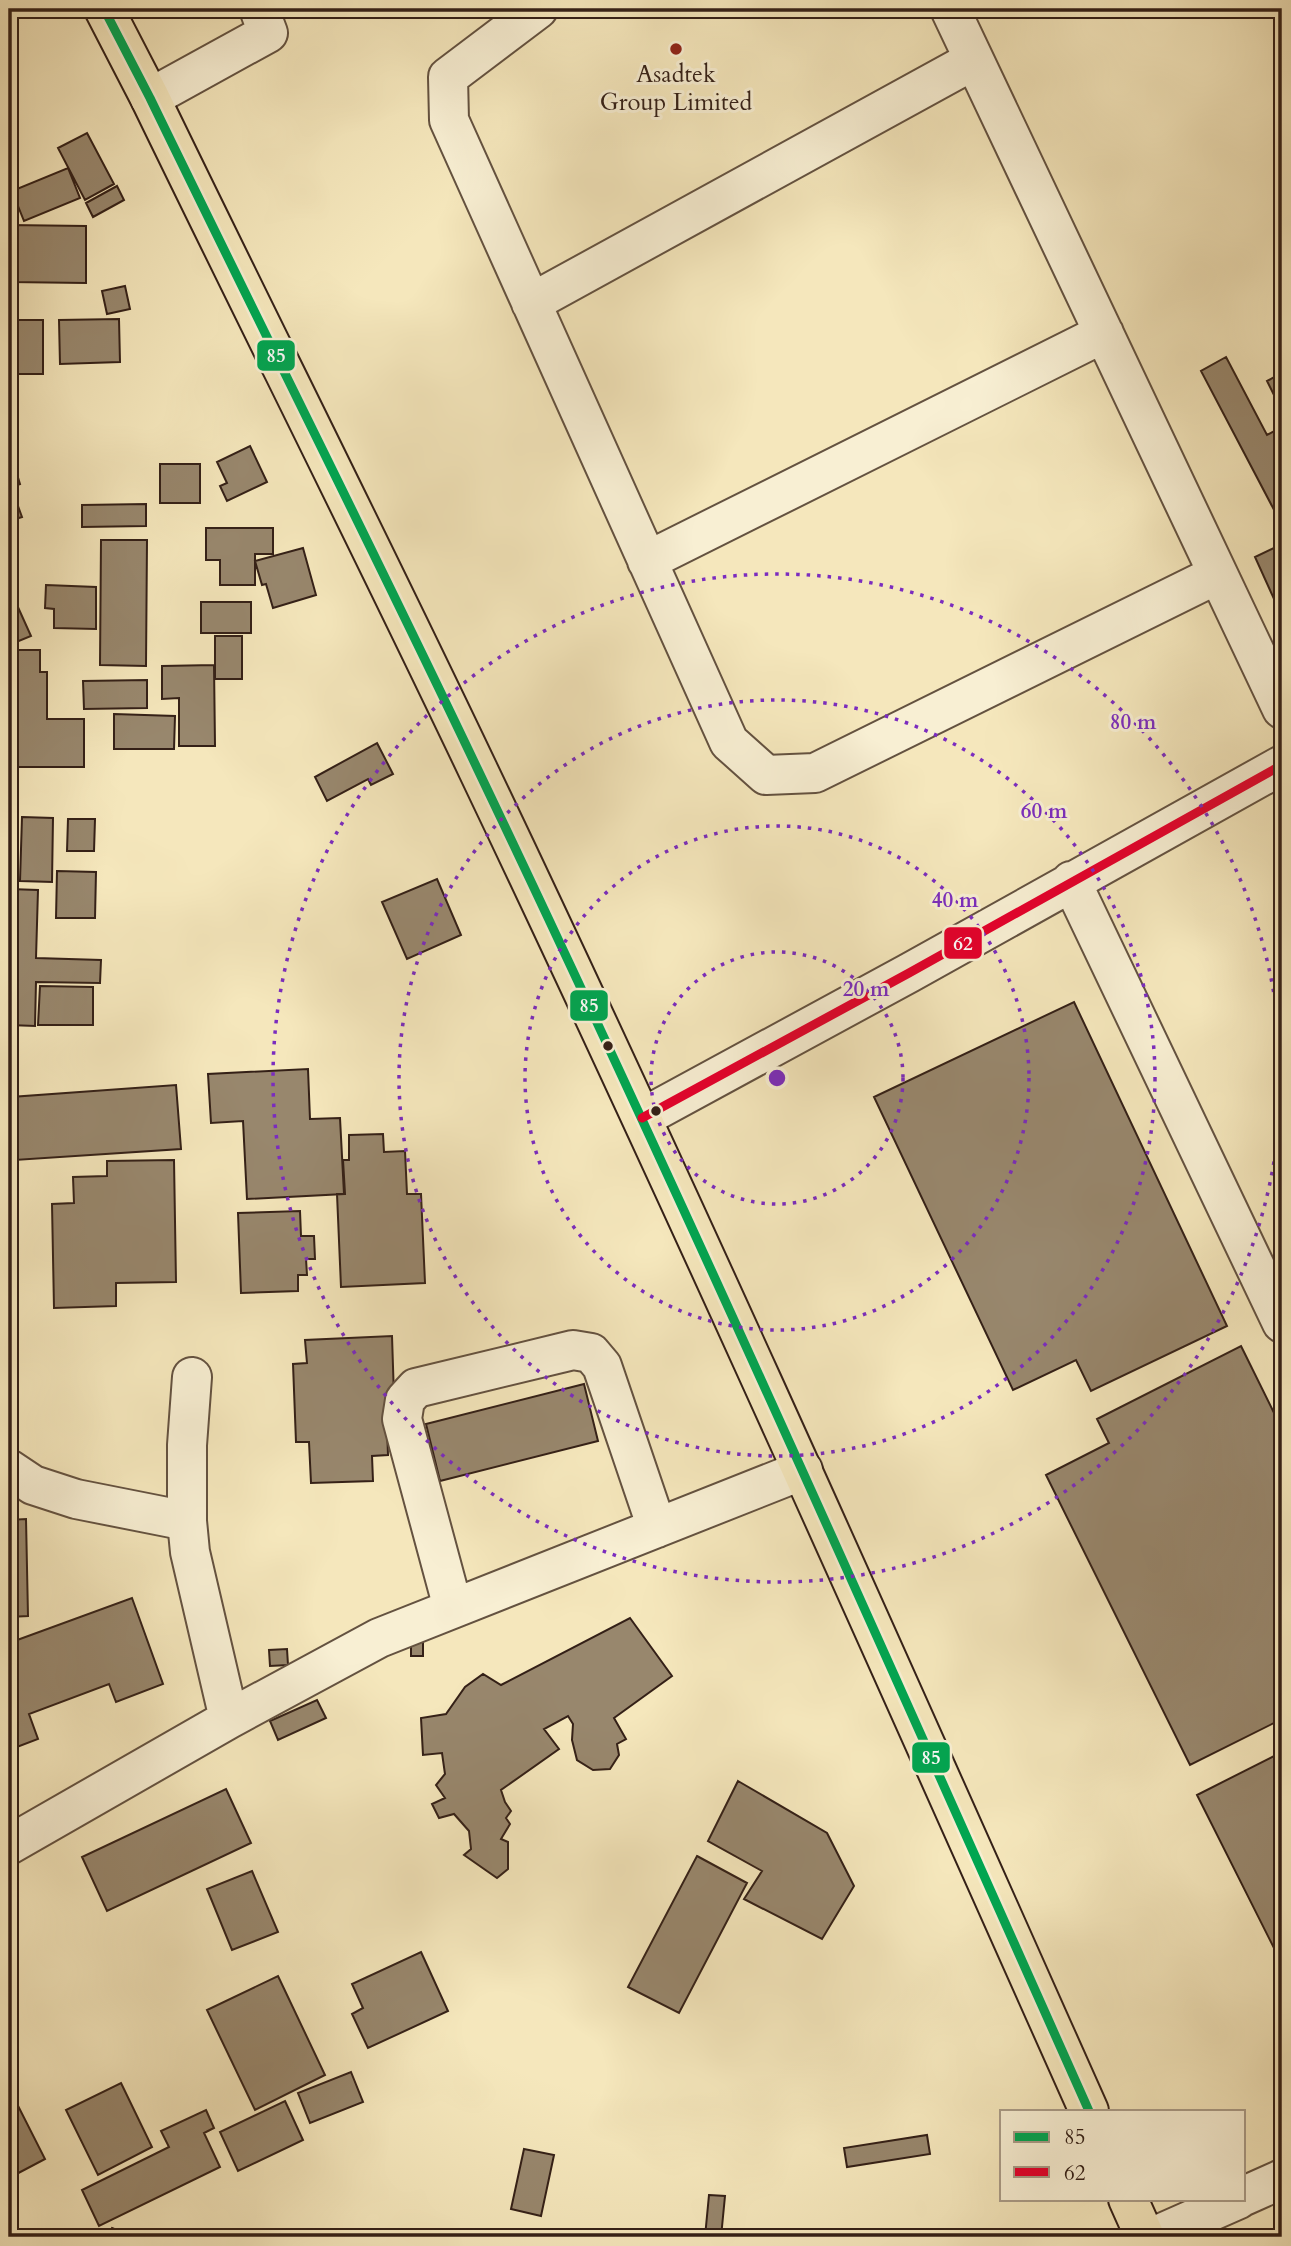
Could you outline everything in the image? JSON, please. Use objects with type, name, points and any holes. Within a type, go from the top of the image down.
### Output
[{"type":"main road","points":[[104,9],[477,768],[642,1118],[803,1470],[1089,2110]]},
{"type":"main road","points":[[1128,2200],[1145,2237]]},
{"type":"street","points":[[538,9],[448,77],[449,120],[729,742],[766,775],[815,773],[1218,574]]},
{"type":"street","points":[[950,9],[1282,709]]},
{"type":"street","points":[[150,98],[272,17]]},
{"type":"street","points":[[531,303],[974,60]]},
{"type":"street","points":[[647,561],[1104,333]]},
{"type":"street","points":[[642,1118],[1282,765]]},
{"type":"street","points":[[1071,881],[1282,1323]]},
{"type":"street","points":[[453,1608],[402,1419],[405,1400],[416,1388],[573,1350],[591,1353],[602,1366],[657,1528]]},
{"type":"street","points":[[192,1377],[187,1445],[187,1521],[190,1552],[229,1719]]},
{"type":"street","points":[[9,1469],[33,1485],[76,1499],[187,1521]]},
{"type":"street","points":[[9,1845],[229,1719],[379,1638],[803,1470]]},
{"type":"street","points":[[1246,2195],[1282,2179]]},
{"type":"street","points":[[1153,2237],[1236,2200]]},
{"type":"building","points":[[87,133],[114,184],[85,200],[58,148]]},
{"type":"building","points":[[68,168],[80,198],[24,221],[12,191]]},
{"type":"building","points":[[117,186],[124,200],[93,217],[86,203]]},
{"type":"building","points":[[9,225],[86,226],[86,283],[9,282]]},
{"type":"building","points":[[125,286],[130,309],[107,314],[102,291]]},
{"type":"building","points":[[119,319],[120,362],[60,364],[59,320]]},
{"type":"building","points":[[10,320],[43,320],[43,374],[10,374]]},
{"type":"building","points":[[1226,357],[1267,435],[1282,427],[1282,525],[1201,371]]},
{"type":"building","points":[[1282,373],[1282,411],[1267,381]]},
{"type":"building","points":[[250,446],[267,482],[227,501],[220,486],[227,483],[217,462]]},
{"type":"building","points":[[13,461],[20,484],[11,487],[22,517],[9,521],[9,462]]},
{"type":"building","points":[[160,464],[200,464],[200,503],[160,503]]},
{"type":"building","points":[[146,504],[146,526],[82,527],[82,505]]},
{"type":"building","points":[[206,528],[273,528],[273,554],[255,554],[255,585],[220,585],[220,560],[206,560]]},
{"type":"building","points":[[101,540],[147,540],[146,666],[100,665]]},
{"type":"building","points":[[1282,544],[1282,609],[1279,610],[1255,557]]},
{"type":"building","points":[[303,548],[316,595],[273,608],[255,561]]},
{"type":"building","points":[[46,585],[96,587],[96,629],[54,628],[54,609],[45,608]]},
{"type":"building","points":[[201,602],[251,602],[251,633],[201,633]]},
{"type":"building","points":[[17,605],[31,636],[9,645],[9,609]]},
{"type":"building","points":[[215,636],[242,636],[242,679],[215,679]]},
{"type":"building","points":[[40,650],[40,672],[47,672],[47,719],[84,719],[84,767],[15,767],[15,748],[9,748],[9,651]]},
{"type":"building","points":[[214,665],[215,746],[179,746],[179,698],[162,699],[162,666]]},
{"type":"building","points":[[147,680],[147,708],[84,709],[83,681]]},
{"type":"building","points":[[114,714],[175,716],[174,749],[114,749]]},
{"type":"building","points":[[377,743],[393,774],[371,785],[368,779],[327,801],[315,777]]},
{"type":"building","points":[[22,817],[53,818],[52,882],[20,881]]},
{"type":"building","points":[[68,819],[95,819],[94,851],[67,851]]},
{"type":"building","points":[[57,871],[96,872],[95,918],[56,918]]},
{"type":"building","points":[[437,879],[461,935],[407,959],[382,902]]},
{"type":"building","points":[[9,889],[38,890],[36,958],[101,960],[100,983],[36,982],[35,1026],[9,1025]]},
{"type":"building","points":[[40,986],[93,987],[93,1025],[38,1025]]},
{"type":"building","points":[[1074,1002],[1227,1326],[1091,1391],[1076,1360],[1013,1390],[874,1097]]},
{"type":"building","points":[[308,1069],[310,1119],[340,1118],[344,1194],[247,1199],[243,1121],[211,1123],[208,1074]]},
{"type":"building","points":[[176,1085],[181,1149],[15,1160],[11,1097]]},
{"type":"building","points":[[383,1134],[384,1152],[405,1151],[407,1194],[421,1194],[425,1283],[341,1287],[337,1194],[345,1194],[343,1160],[349,1160],[349,1135]]},
{"type":"building","points":[[174,1160],[176,1282],[116,1283],[116,1306],[54,1308],[52,1204],[74,1203],[73,1177],[107,1176],[107,1161]]},
{"type":"building","points":[[300,1211],[301,1236],[314,1236],[315,1259],[306,1259],[307,1275],[298,1275],[298,1291],[241,1293],[238,1213]]},
{"type":"building","points":[[392,1336],[394,1397],[386,1398],[388,1455],[372,1456],[373,1481],[311,1483],[309,1442],[296,1442],[293,1364],[307,1363],[305,1340]]},
{"type":"building","points":[[1241,1346],[1282,1429],[1282,1719],[1190,1765],[1046,1475],[1109,1443],[1097,1419]]},
{"type":"building","points":[[584,1384],[598,1441],[440,1481],[426,1424]]},
{"type":"building","points":[[26,1519],[28,1616],[9,1617],[9,1520]]},
{"type":"building","points":[[132,1598],[163,1684],[116,1702],[109,1684],[29,1714],[38,1739],[9,1750],[9,1643]]},
{"type":"building","points":[[630,1618],[672,1676],[614,1718],[626,1739],[617,1744],[619,1755],[610,1769],[593,1770],[577,1760],[572,1740],[573,1724],[568,1716],[544,1729],[559,1749],[501,1790],[511,1811],[506,1818],[510,1824],[501,1839],[508,1842],[508,1869],[497,1878],[464,1855],[471,1849],[469,1831],[454,1814],[439,1818],[432,1804],[445,1798],[436,1785],[445,1774],[442,1753],[423,1755],[421,1718],[446,1714],[465,1687],[483,1674],[501,1685]]},
{"type":"building","points":[[423,1638],[423,1656],[411,1656],[411,1639]]},
{"type":"building","points":[[287,1649],[288,1665],[270,1666],[269,1650]]},
{"type":"building","points":[[317,1700],[326,1718],[278,1740],[270,1721]]},
{"type":"building","points":[[1282,1752],[1282,1964],[1197,1795]]},
{"type":"building","points":[[738,1781],[827,1833],[854,1886],[822,1939],[744,1899],[762,1871],[708,1841]]},
{"type":"building","points":[[226,1789],[251,1843],[107,1911],[82,1857]]},
{"type":"building","points":[[697,1856],[747,1883],[679,2013],[628,1987]]},
{"type":"building","points":[[252,1871],[278,1932],[232,1950],[207,1889]]},
{"type":"building","points":[[421,1952],[448,2011],[368,2048],[352,2014],[363,2008],[352,1984]]},
{"type":"building","points":[[278,1976],[325,2075],[255,2110],[207,2010]]},
{"type":"building","points":[[351,2072],[363,2102],[310,2123],[298,2093]]},
{"type":"building","points":[[121,2083],[152,2147],[98,2175],[66,2110]]},
{"type":"building","points":[[9,2088],[45,2159],[9,2178]]},
{"type":"building","points":[[285,2101],[303,2140],[238,2171],[220,2132]]},
{"type":"building","points":[[206,2110],[214,2128],[204,2133],[220,2167],[99,2226],[82,2190],[169,2147],[161,2131]]},
{"type":"building","points":[[927,2135],[930,2154],[847,2167],[844,2148]]},
{"type":"building","points":[[524,2149],[554,2155],[541,2216],[511,2209]]},
{"type":"building","points":[[709,2195],[725,2196],[721,2237],[705,2237]]},
{"type":"building","points":[[112,2228],[133,2237],[107,2237]]},
{"type":"transit line","name":"85","points":[[104,9],[397,602],[557,937],[788,1439],[1089,2110]]},
{"type":"transit line","name":"62","points":[[642,1118],[1282,765]]},
{"type":"place","name":"Asadtek Group Limited","points":[[676,49]]}]
